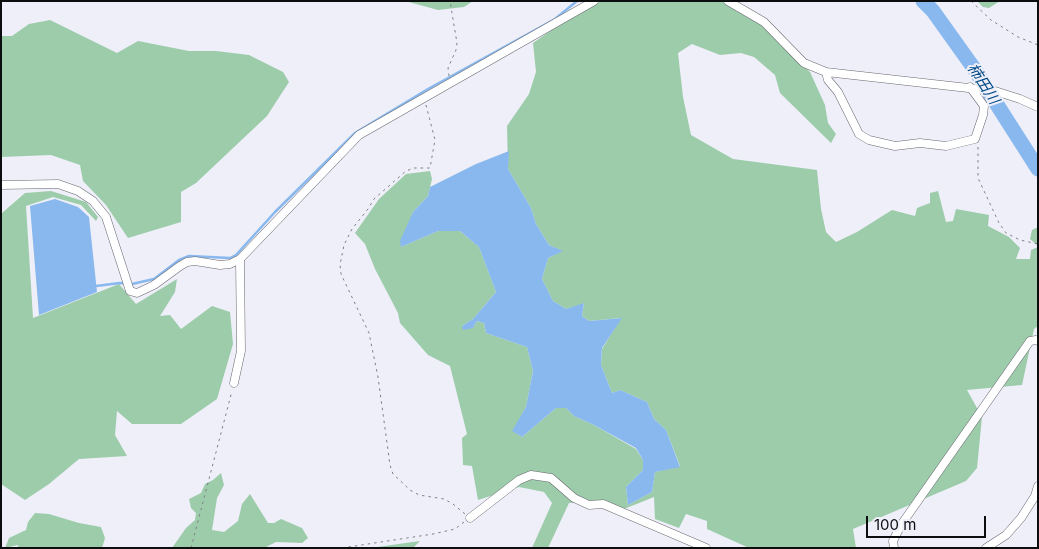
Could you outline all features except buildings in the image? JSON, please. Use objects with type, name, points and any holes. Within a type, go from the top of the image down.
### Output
[{"type":"street","points":[[1,185],[58,184],[68,186],[86,196],[101,209],[106,217],[130,291],[137,293],[154,285],[187,262],[195,261],[220,265],[230,264],[240,259],[359,135],[594,1]]},
{"type":"street","points":[[728,1],[764,22],[804,63],[826,72],[995,91],[1038,107]]},
{"type":"street","points":[[826,72],[828,80],[838,92],[859,134],[869,140],[895,146],[920,143],[946,146],[975,139],[984,106],[974,88]]},
{"type":"street","points":[[234,383],[241,351],[240,259]]},
{"type":"street","points":[[894,548],[893,541],[901,526],[1030,341],[1038,341]]},
{"type":"street","points":[[470,518],[519,480],[531,475],[551,478],[574,498],[588,505],[603,504],[706,548]]},
{"type":"street","points":[[986,548],[1006,535],[1021,518],[1038,486]]},
{"type":"path","points":[[449,74],[449,64],[456,50],[450,1]]},
{"type":"path","points":[[971,1],[991,20],[1018,37],[1038,44]]},
{"type":"path","points":[[342,548],[455,529],[470,518],[444,499],[419,496],[394,474],[390,465],[371,340],[341,274],[340,265],[344,245],[352,229],[374,199],[406,171],[414,168],[430,168],[435,140],[427,107],[420,100]]},
{"type":"path","points":[[975,139],[978,145],[978,178],[999,223],[1006,233],[1020,240],[1038,244]]},
{"type":"path","points":[[191,548],[234,383]]},
{"type":"green space","points":[[405,1],[473,1],[464,7],[438,10]]},
{"type":"green space","points":[[601,1],[725,1],[767,29],[810,72],[825,105],[828,123],[836,134],[831,143],[780,93],[775,75],[754,57],[741,53],[720,55],[692,44],[678,53],[683,97],[691,135],[733,159],[817,170],[821,209],[826,232],[836,242],[857,232],[892,210],[915,216],[917,208],[930,203],[930,193],[938,191],[946,222],[953,221],[956,209],[989,215],[988,226],[1009,237],[1020,248],[1016,259],[1030,259],[1031,250],[1038,247],[1038,326],[1034,329],[1022,385],[967,390],[982,417],[977,468],[966,481],[853,529],[856,548],[749,548],[707,529],[707,521],[686,514],[679,528],[655,519],[654,497],[624,509],[599,502],[569,503],[548,548],[532,548],[552,503],[544,492],[519,487],[478,500],[472,466],[463,465],[462,438],[467,434],[450,366],[428,355],[400,323],[398,313],[375,269],[365,244],[355,233],[379,199],[406,174],[430,171],[432,179],[428,196],[413,212],[401,247],[438,231],[460,231],[479,247],[496,292],[473,319],[462,326],[473,328],[477,321],[484,323],[486,333],[527,347],[533,371],[526,407],[513,431],[522,437],[556,408],[566,408],[574,416],[636,449],[643,460],[643,470],[626,487],[628,505],[652,492],[655,472],[680,466],[666,430],[654,419],[647,402],[620,390],[612,393],[601,365],[602,349],[621,318],[589,321],[582,316],[584,304],[566,309],[553,301],[542,279],[548,258],[562,251],[549,245],[536,224],[531,208],[508,169],[507,126],[529,94],[536,72],[533,43],[556,27]]},
{"type":"green space","points":[[977,1],[1000,1],[989,8],[983,7]]},
{"type":"green space","points":[[50,20],[117,53],[138,41],[189,51],[216,51],[249,55],[283,72],[289,82],[267,116],[196,183],[181,192],[181,222],[128,238],[106,205],[83,181],[80,165],[51,155],[1,157],[1,36],[12,36],[29,24]]},
{"type":"green space","points":[[51,191],[86,202],[98,217],[96,221],[81,205],[53,197],[26,206],[33,318],[119,284],[136,304],[177,279],[175,292],[160,316],[170,315],[181,329],[212,306],[230,312],[233,344],[217,399],[181,424],[132,424],[117,411],[115,435],[127,456],[79,459],[49,484],[25,500],[1,484],[2,213],[25,193]]},
{"type":"green space","points":[[1038,227],[1038,246],[1030,239],[1032,230]]},
{"type":"green space","points":[[221,473],[224,485],[217,498],[212,530],[224,532],[238,521],[242,504],[250,494],[268,523],[274,523],[281,519],[302,528],[308,538],[302,543],[276,542],[264,548],[172,548],[186,528],[195,520],[196,513],[191,508],[189,499],[201,493],[205,484]]},
{"type":"green space","points":[[35,513],[49,514],[101,527],[105,538],[102,548],[18,548],[18,545],[5,548],[9,538],[26,530],[28,522]]},
{"type":"green space","points":[[420,541],[413,548],[370,548]]},
{"type":"water","points":[[509,151],[508,169],[531,208],[536,224],[549,245],[563,251],[548,258],[542,279],[553,301],[566,309],[584,303],[582,316],[589,321],[622,318],[602,348],[601,365],[612,393],[620,390],[647,402],[654,419],[666,430],[680,467],[655,472],[652,492],[628,505],[626,487],[643,470],[643,460],[636,448],[574,416],[566,408],[556,408],[522,437],[512,431],[526,407],[533,371],[527,347],[486,333],[484,323],[477,321],[473,328],[463,330],[462,326],[473,319],[496,292],[479,247],[460,231],[438,231],[401,247],[400,241],[413,212],[428,196],[430,187],[476,164]]},
{"type":"water","points":[[55,199],[78,207],[89,217],[97,292],[39,315],[30,206]]},
{"type":"waterway","points":[[96,286],[120,283],[132,284],[154,279],[179,260],[189,256],[230,258],[236,255],[275,212],[355,133],[428,89],[555,19],[577,1]]},
{"type":"waterway","name":"柿田川","points":[[923,1],[933,11],[973,67],[1038,169]]}]
